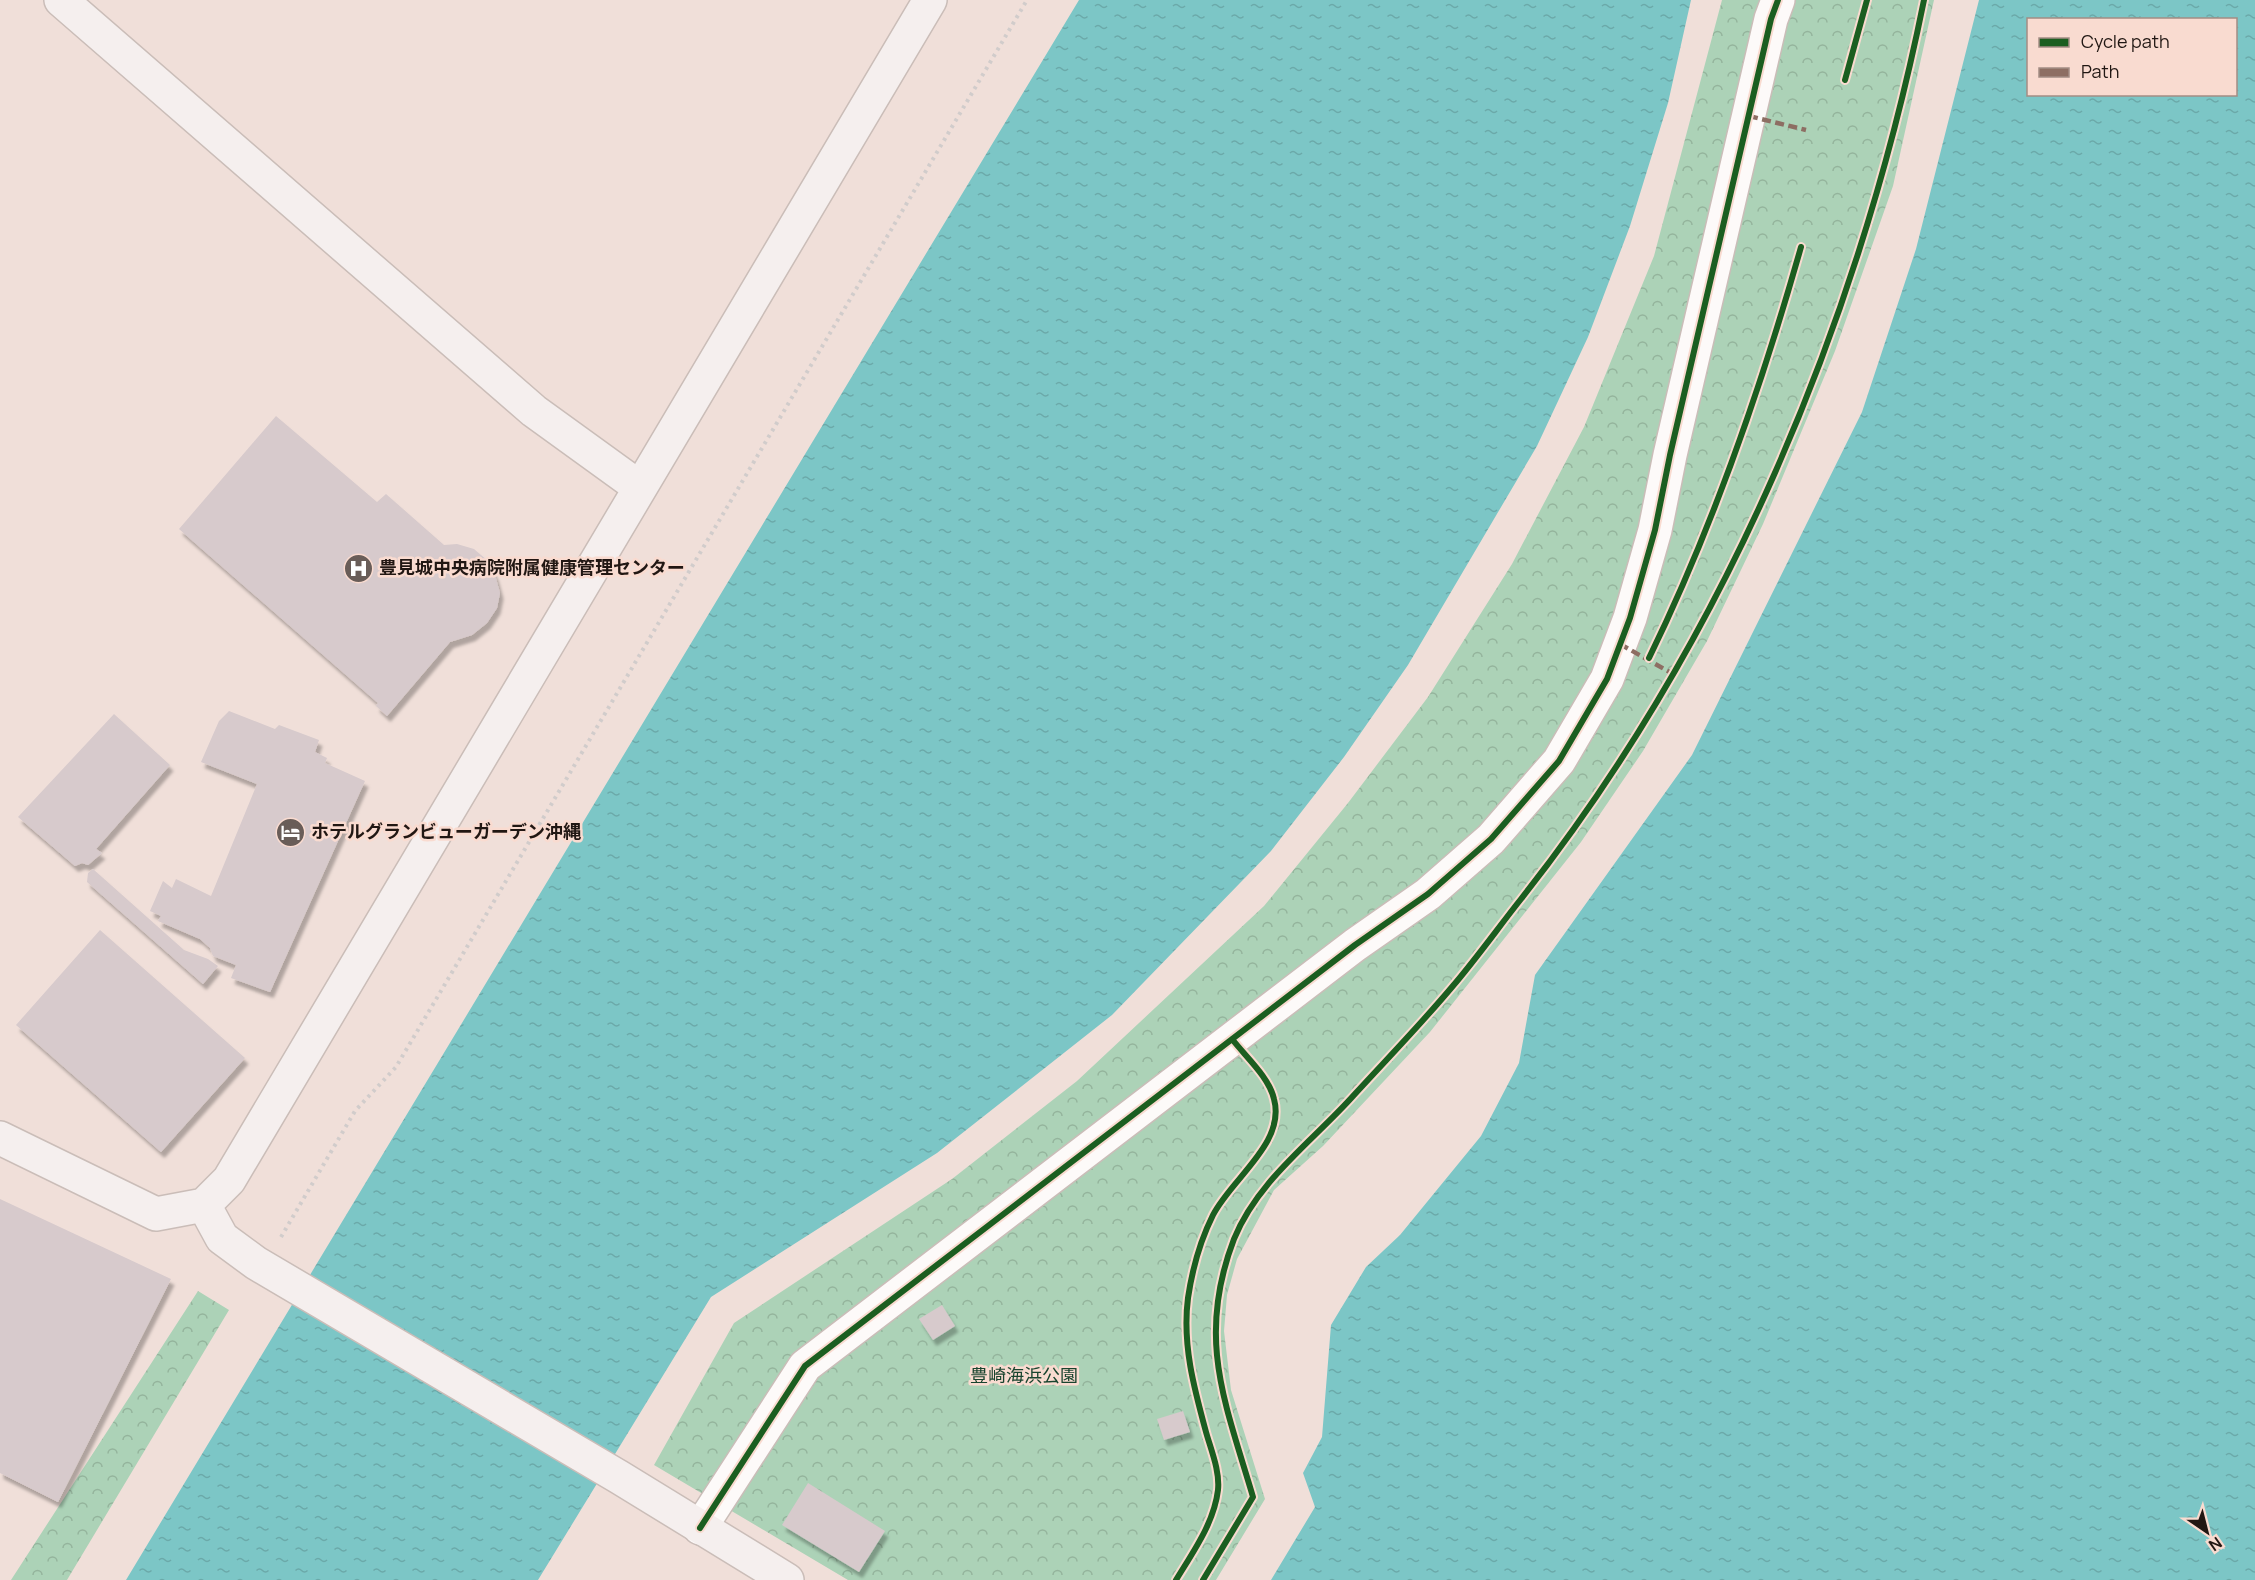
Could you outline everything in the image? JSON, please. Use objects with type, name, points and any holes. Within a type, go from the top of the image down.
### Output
[{"type":"street","points":[[61,0],[534,411],[639,487]]},
{"type":"street","points":[[0,1138],[156,1214],[204,1205],[229,1180],[930,0]]},
{"type":"street","points":[[700,1528],[805,1366],[1355,945],[1428,894],[1491,839],[1559,761],[1607,679],[1630,618],[1655,530],[1670,455],[1771,19],[1778,0]]},
{"type":"street","points":[[204,1205],[222,1238],[256,1263],[619,1477],[787,1580]]},
{"type":"path","points":[[276,1245],[355,1111],[402,1057],[1027,0]]},
{"type":"green space","name":"豊崎海浜公園","points":[[1722,0],[1934,0],[1893,186],[1835,351],[1763,524],[1707,641],[1643,751],[1581,842],[1430,1032],[1323,1146],[1274,1190],[1237,1259],[1227,1295],[1224,1331],[1231,1390],[1265,1499],[1216,1580],[848,1580],[654,1465],[734,1323],[952,1179],[1077,1081],[1264,906],[1348,803],[1428,697],[1512,564],[1584,427],[1654,256]]},
{"type":"green space","points":[[198,1291],[229,1310],[67,1580],[11,1580]]},
{"type":"water","points":[[1079,0],[1691,0],[1668,103],[1630,226],[1588,337],[1537,446],[1408,665],[1344,757],[1271,851],[1112,1015],[937,1153],[711,1297],[538,1580],[126,1580]]},
{"type":"water","points":[[1979,0],[2255,0],[2255,1580],[1271,1580],[1315,1507],[1303,1473],[1322,1437],[1331,1325],[1366,1267],[1400,1235],[1481,1136],[1519,1063],[1535,975],[1692,755],[1862,412],[1916,249]]},
{"type":"building","name":"豊見城中央病院附属健康管理センター","points":[[276,416],[377,502],[386,494],[444,545],[457,544],[474,549],[488,561],[495,575],[500,593],[497,608],[487,623],[472,635],[450,642],[387,716],[376,706],[378,703],[179,529]]},
{"type":"building","name":"ホテルグランビューガーデン沖縄","points":[[229,711],[275,729],[279,725],[319,740],[315,752],[327,758],[325,763],[365,781],[270,992],[231,978],[236,965],[213,956],[210,948],[200,939],[158,921],[161,916],[150,911],[163,881],[172,888],[176,879],[211,896],[257,784],[201,762],[219,721]]},
{"type":"building","points":[[114,714],[170,765],[96,849],[102,853],[88,865],[82,863],[75,866],[18,817]]},
{"type":"building","points":[[93,869],[184,950],[208,959],[218,966],[203,984],[87,882],[88,873]]},
{"type":"building","points":[[100,930],[245,1058],[161,1152],[16,1025]]},
{"type":"building","points":[[0,1199],[171,1279],[58,1502],[0,1473]]},
{"type":"building","points":[[942,1305],[955,1326],[933,1340],[919,1319]]},
{"type":"building","points":[[1183,1411],[1190,1432],[1164,1440],[1157,1419]]},
{"type":"building","points":[[808,1483],[885,1531],[859,1572],[782,1525]]},
{"type":"marked path","points":[[1749,116],[1806,130]]},
{"type":"marked path","points":[[1620,644],[1673,674]]},
{"type":"cycle path","points":[[700,1528],[805,1366],[1355,945],[1428,894],[1491,839],[1559,761],[1607,679],[1630,618],[1655,530],[1670,455],[1771,19],[1778,0]]},
{"type":"cycle path","points":[[1845,80],[1867,0]]},
{"type":"cycle path","points":[[1203,1580],[1253,1497],[1225,1400],[1216,1339],[1217,1308],[1223,1275],[1234,1239],[1244,1218],[1272,1180],[1404,1041],[1470,966],[1594,800],[1661,695],[1721,586],[1775,474],[1822,358],[1862,240],[1896,120],[1924,0]]},
{"type":"cycle path","points":[[1649,658],[1715,508],[1752,404],[1801,247]]},
{"type":"cycle path","points":[[1176,1580],[1207,1526],[1218,1490],[1216,1468],[1190,1366],[1187,1315],[1192,1277],[1213,1215],[1265,1145],[1276,1115],[1274,1099],[1267,1083],[1232,1039]]},
{"type":"place","name":"豊見城中央病院附属健康管理センター","points":[[358,568]]},
{"type":"place","name":"ホテルグランビューガーデン沖縄","points":[[290,832]]}]
